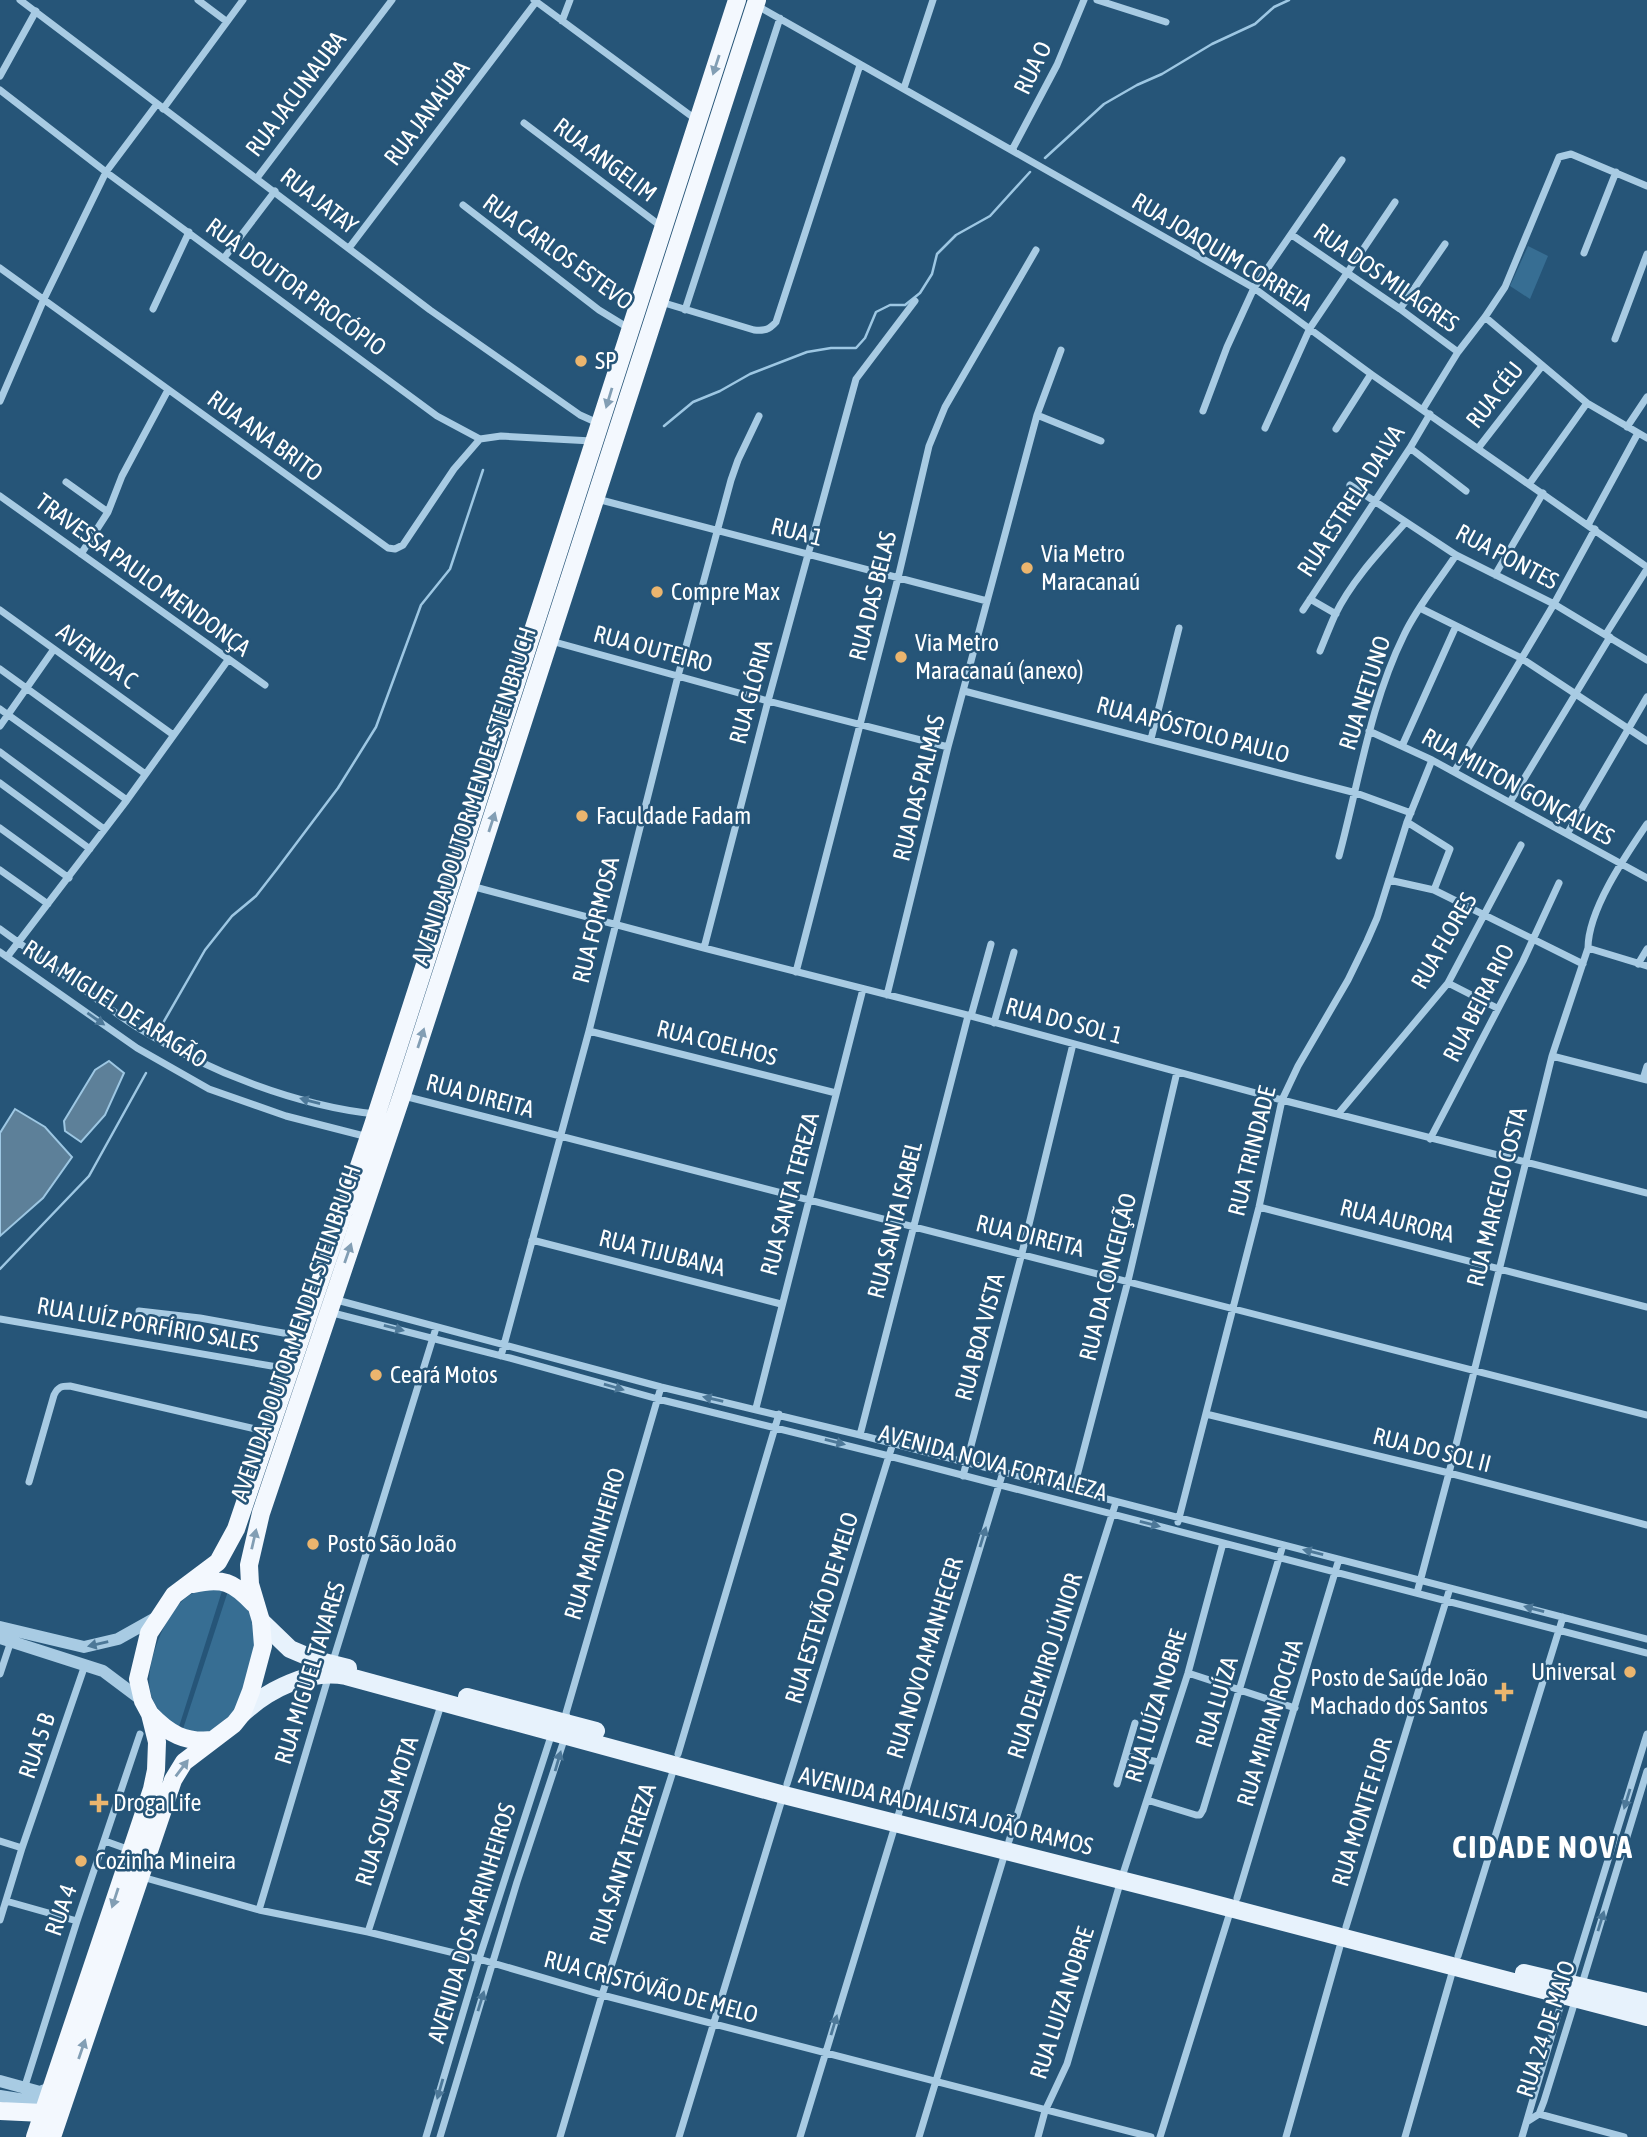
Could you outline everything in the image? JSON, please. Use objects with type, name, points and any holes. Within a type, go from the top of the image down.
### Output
[{"type":"highway","name":"AVENIDA DOUTOR MENDEL STEINBRUCH","points":[[190,1585],[218,1563],[236,1529],[377,1114],[737,0]]},
{"type":"highway","name":"AVENIDA DOUTOR MENDEL STEINBRUCH","points":[[259,1614],[250,1584],[249,1565],[256,1533],[471,886],[756,2]]},
{"type":"highway","points":[[35,2137],[43,2111],[59,2092],[141,1877],[173,1780],[184,1762],[225,1733],[242,1714],[260,1664],[263,1646],[259,1614],[238,1587],[228,1582],[211,1580],[190,1585],[174,1595],[149,1633],[138,1679],[157,1742],[156,1770],[59,2092],[52,2137]]},
{"type":"highway","points":[[146,1708],[163,1728],[177,1737],[198,1741],[213,1740]]},
{"type":"highway","points":[[0,2111],[43,2111]]},
{"type":"main road","name":"AVENIDA RADIALISTA JOÃO RAMOS","points":[[259,1614],[290,1648],[346,1676],[442,1702],[562,1725]]},
{"type":"main road","name":"AVENIDA RADIALISTA JOÃO RAMOS","points":[[242,1714],[261,1697],[283,1686],[330,1670],[562,1725],[786,1789],[1572,1991],[1647,2017]]},
{"type":"main road","name":"AVENIDA RADIALISTA JOÃO RAMOS","points":[[1572,1991],[1647,2002]]},
{"type":"street","name":"RUA JATAY","points":[[20,0],[430,310],[580,415],[598,433]]},
{"type":"street","points":[[198,0],[226,21]]},
{"type":"street","points":[[0,401],[44,299],[106,172],[243,0]]},
{"type":"street","name":"RUA JACUNAUBA","points":[[257,178],[392,0]]},
{"type":"street","points":[[562,21],[570,0]]},
{"type":"street","points":[[904,88],[933,0]]},
{"type":"street","name":"RUA O","points":[[1012,150],[1057,65],[1083,0]]},
{"type":"street","points":[[1097,0],[1166,22]]},
{"type":"street","points":[[535,1],[698,121]]},
{"type":"street","name":"RUA JANAÚBA","points":[[349,248],[535,1]]},
{"type":"street","name":"RUA JOAQUIM CORREIA","points":[[756,2],[860,65],[1254,288],[1371,374],[1646,564]]},
{"type":"street","points":[[0,76],[36,11]]},
{"type":"street","points":[[685,310],[780,18]]},
{"type":"street","points":[[660,302],[754,330],[763,331],[776,322],[860,65]]},
{"type":"street","name":"RUA DOUTOR PROCÓPIO","points":[[0,90],[106,172],[459,430],[481,439],[598,433]]},
{"type":"street","name":"RUA ANGELIM","points":[[524,124],[663,228]]},
{"type":"street","name":"RUA ESTRELA DALVA","points":[[1303,610],[1410,448],[1458,352],[1485,317],[1512,270],[1559,157],[1572,153],[1616,172]]},
{"type":"street","points":[[1203,411],[1227,347],[1254,288],[1342,160]]},
{"type":"street","points":[[1584,253],[1616,172],[1647,186]]},
{"type":"street","points":[[224,258],[275,191]]},
{"type":"street","points":[[1265,428],[1310,328],[1395,202]]},
{"type":"street","name":"RUA CARLOS ESTEVO","points":[[463,205],[599,310],[631,329]]},
{"type":"street","points":[[153,309],[189,232]]},
{"type":"street","name":"RUA DOS MILAGRES","points":[[1292,235],[1458,352]]},
{"type":"street","points":[[1399,309],[1445,244]]},
{"type":"street","name":"RUA DAS BELAS","points":[[796,972],[898,578],[929,446],[945,407],[1036,250]]},
{"type":"street","points":[[1615,339],[1647,254]]},
{"type":"street","name":"RUA ANA BRITO","points":[[0,268],[388,548],[394,549],[403,545],[454,469],[481,439]]},
{"type":"street","name":"RUA GLÓRIA","points":[[704,948],[856,379],[915,301]]},
{"type":"street","points":[[1485,317],[1587,403],[1647,438]]},
{"type":"street","name":"RUA DAS PALMAS","points":[[887,995],[948,747],[1037,415],[1061,350]]},
{"type":"street","name":"RUA CÉU","points":[[1479,447],[1542,366]]},
{"type":"street","points":[[1336,429],[1371,374]]},
{"type":"street","points":[[81,554],[108,512],[122,476],[168,390]]},
{"type":"street","points":[[1627,427],[1647,397]]},
{"type":"street","points":[[1530,483],[1587,403]]},
{"type":"street","points":[[1037,415],[1101,441]]},
{"type":"street","name":"RUA FORMOSA","points":[[501,1356],[589,1031],[678,676],[738,460],[759,416]]},
{"type":"street","points":[[1454,772],[1554,604],[1639,433]]},
{"type":"street","points":[[1410,448],[1466,491]]},
{"type":"street","points":[[66,482],[108,512]]},
{"type":"street","name":"RUA PONTES","points":[[1350,485],[1456,555],[1554,604],[1647,660]]},
{"type":"street","points":[[1495,575],[1543,493]]},
{"type":"street","name":"TRAVESSA PAULO MENDONÇA","points":[[0,496],[265,685]]},
{"type":"street","name":"RUA 1","points":[[597,499],[987,601]]},
{"type":"street","points":[[1320,651],[1336,614],[1370,564],[1406,522]]},
{"type":"street","name":"RUA NETUNO","points":[[1339,856],[1369,731],[1393,658],[1405,632],[1456,555]]},
{"type":"street","points":[[1510,802],[1608,636],[1646,564]]},
{"type":"street","points":[[1310,598],[1336,614]]},
{"type":"street","points":[[1420,608],[1521,658],[1647,741]]},
{"type":"street","name":"AVENIDA C","points":[[0,610],[172,734]]},
{"type":"street","points":[[1402,746],[1457,626]]},
{"type":"street","points":[[1151,739],[1179,628]]},
{"type":"street","name":"RUA OUTEIRO","points":[[551,641],[948,747]]},
{"type":"street","points":[[0,726],[54,649]]},
{"type":"street","points":[[4,955],[19,943],[69,878],[228,660]]},
{"type":"street","points":[[0,669],[144,774]]},
{"type":"street","name":"RUA APÓSTOLO PAULO","points":[[964,691],[1356,793],[1411,813]]},
{"type":"street","points":[[1567,834],[1647,697]]},
{"type":"street","points":[[0,709],[127,800]]},
{"type":"street","name":"RUA MILTON GONÇALVES","points":[[1369,731],[1432,760],[1647,878]]},
{"type":"street","points":[[0,752],[104,829]]},
{"type":"street","name":"RUA TRINDADE","points":[[1176,1531],[1259,1207],[1282,1100],[1297,1066],[1367,941],[1407,822],[1432,760]]},
{"type":"street","points":[[0,783],[90,849]]},
{"type":"street","points":[[1407,822],[1450,849],[1434,890]]},
{"type":"street","name":"RUA MARCELO COSTA","points":[[1417,1593],[1552,1056],[1588,948],[1588,937],[1593,924],[1620,864],[1647,824]]},
{"type":"street","points":[[0,828],[69,878]]},
{"type":"street","name":"RUA FLORES","points":[[1338,1114],[1448,983],[1521,845]]},
{"type":"street","points":[[0,870],[48,904]]},
{"type":"street","points":[[1389,880],[1434,890],[1583,964]]},
{"type":"street","name":"RUA BEIRA RIO","points":[[1430,1139],[1559,883]]},
{"type":"street","name":"RUA DO SOL 1","points":[[471,886],[1430,1139],[1647,1193]]},
{"type":"street","name":"RUA MIGUEL DE ARAGÃO","points":[[0,929],[139,1029],[226,1073],[282,1093],[346,1111],[377,1114]]},
{"type":"street","name":"RUA SANTA ISABEL","points":[[860,1435],[969,1016],[991,944]]},
{"type":"street","points":[[1588,948],[1647,966]]},
{"type":"street","points":[[1638,964],[1647,949]]},
{"type":"street","points":[[994,1023],[1014,952]]},
{"type":"street","name":"RUA MIGUEL DE ARAGÃO","points":[[4,955],[130,1043],[209,1089],[286,1116],[369,1137]]},
{"type":"street","points":[[1448,983],[1497,1008]]},
{"type":"street","name":"RUA SANTA TEREZA","points":[[756,1408],[863,989]]},
{"type":"street","points":[[130,1043],[139,1029]]},
{"type":"street","name":"RUA COELHOS","points":[[589,1031],[836,1093]]},
{"type":"street","name":"RUA BOA VISTA","points":[[963,1476],[1022,1253],[1073,1044]]},
{"type":"street","points":[[1552,1056],[1645,1079],[1647,1066]]},
{"type":"street","name":"RUA DA CONCEIÇÃO","points":[[1073,1491],[1128,1281],[1177,1072]]},
{"type":"street","name":"RUA DIREITA","points":[[402,1095],[1647,1415]]},
{"type":"street","name":"RUA AURORA","points":[[1259,1207],[1647,1307]]},
{"type":"street","name":"RUA TIJUBANA","points":[[532,1240],[781,1304]]},
{"type":"street","name":"AVENIDA NOVA FORTALEZA","points":[[330,1305],[436,1328],[662,1387],[756,1408],[1647,1639]]},
{"type":"street","name":"AVENIDA NOVA FORTALEZA","points":[[330,1305],[432,1339],[658,1399],[889,1456],[1647,1653]]},
{"type":"street","points":[[139,1311],[200,1318],[301,1336]]},
{"type":"street","name":"RUA LUÍZ PORFÍRIO SALES","points":[[0,1319],[290,1369]]},
{"type":"street","name":"RUA MIGUEL TAVARES","points":[[259,1910],[436,1328]]},
{"type":"street","points":[[29,1482],[54,1395],[62,1386],[268,1433]]},
{"type":"street","name":"RUA MARINHEIRO","points":[[562,1725],[662,1387]]},
{"type":"street","name":"RUA SANTA TEREZA","points":[[560,2137],[677,1759],[779,1414]]},
{"type":"street","name":"RUA DO SOL II","points":[[1206,1414],[1647,1525]]},
{"type":"street","name":"RUA ESTEVÃO DE MELO","points":[[680,2137],[893,1443]]},
{"type":"street","name":"RUA NOVO AMANHECER","points":[[800,2137],[1003,1472]]},
{"type":"street","name":"RUA DELMIRO JÚNIOR","points":[[919,2137],[1116,1502]]},
{"type":"street","name":"RUA LUÍZA NOBRE","points":[[1123,1876],[1188,1673],[1223,1543]]},
{"type":"street","name":"RUA LUÍZA","points":[[1147,1800],[1200,1815],[1208,1798],[1283,1545]]},
{"type":"street","name":"RUA MIRIAN ROCHA","points":[[1160,2137],[1295,1709],[1339,1559]]},
{"type":"street","name":"RUA MONTE FLOR","points":[[1286,2137],[1344,1933],[1450,1588]]},
{"type":"street","points":[[0,1627],[84,1647],[118,1639],[160,1616]]},
{"type":"street","points":[[1405,2137],[1456,1961],[1563,1617]]},
{"type":"street","points":[[0,1674],[6,1640],[103,1671],[120,1682],[146,1708]]},
{"type":"street","name":"RUA 5 B","points":[[0,1920],[22,1847],[85,1664]]},
{"type":"street","points":[[1188,1673],[1295,1709]]},
{"type":"street","name":"RUA SOUSA MOTA","points":[[368,1932],[442,1702]]},
{"type":"street","points":[[1117,1784],[1135,1723]]},
{"type":"street","name":"AVENIDA DOS MARINHEIROS","points":[[426,2137],[536,1782],[562,1725]]},
{"type":"street","name":"AVENIDA DOS MARINHEIROS","points":[[440,2137],[517,1882],[550,1786],[562,1725]]},
{"type":"street","name":"RUA 4","points":[[23,2093],[140,1734]]},
{"type":"street","name":"RUA 24 DE MAIO","points":[[1527,2121],[1539,2114],[1584,1939],[1647,1734]]},
{"type":"street","points":[[1126,1756],[1159,1762]]},
{"type":"street","name":"RUA 24 DE MAIO","points":[[1522,2137],[1572,1991],[1594,1942],[1647,1772]]},
{"type":"street","points":[[536,1782],[550,1786]]},
{"type":"street","points":[[1618,1829],[1628,1833]]},
{"type":"street","points":[[0,1840],[22,1847]]},
{"type":"street","points":[[105,1841],[130,1850]]},
{"type":"street","name":"RUA LUIZA NOBRE","points":[[1038,2137],[1045,2111],[1067,2064],[1123,1876]]},
{"type":"street","name":"RUA CRISTÓVÃO DE MELO","points":[[141,1877],[259,1910],[368,1932],[479,1959],[602,1996],[1151,2137]]},
{"type":"street","points":[[505,1879],[517,1882]]},
{"type":"street","points":[[6,1901],[77,1921]]},
{"type":"street","name":"RUA 24 DE MAIO","points":[[1584,1939],[1594,1942]]},
{"type":"street","points":[[452,2051],[465,2054]]},
{"type":"street","points":[[0,2081],[38,2102],[43,2111]]},
{"type":"street","points":[[0,2096],[59,2092],[70,2103],[59,2137]]},
{"type":"street","points":[[1539,2114],[1624,2137]]},
{"type":"shaded area","points":[[1528,246],[1548,256],[1530,299],[1510,286]]},
{"type":"shaded area","points":[[109,1061],[124,1073],[105,1115],[81,1142],[65,1131],[64,1121],[95,1070]]},
{"type":"shaded area","points":[[15,1109],[45,1127],[72,1157],[43,1198],[0,1236],[0,1133]]},
{"type":"shaded area","points":[[212,1588],[222,1591],[178,1730],[154,1702],[150,1690],[149,1679],[154,1654],[164,1626],[179,1604],[193,1593]]},
{"type":"shaded area","points":[[228,1591],[244,1603],[250,1614],[257,1645],[236,1710],[209,1733],[182,1732]]},
{"type":"waterway","points":[[1045,158],[1104,104],[1212,44],[1255,24],[1274,7],[1289,0]]},
{"type":"waterway","points":[[664,426],[693,402],[750,374],[807,352],[856,348],[865,338],[876,312],[890,305],[905,305],[920,293],[932,274],[937,254],[956,235],[990,216],[1030,172]]},
{"type":"waterway","points":[[163,1023],[205,950],[232,916],[256,896],[277,869],[338,788],[376,727],[421,605],[450,569],[483,470]]},
{"type":"waterway","points":[[0,1269],[89,1176],[146,1073]]},
{"type":"place","name":"SP","points":[[581,361]]},
{"type":"place","name":"Via Metro Maracanaú","points":[[1027,568]]},
{"type":"place","name":"Compre Max","points":[[657,592]]},
{"type":"place","name":"Via Metro Maracanaú (anexo)","points":[[901,657]]},
{"type":"place","name":"Faculdade Fadam","points":[[582,816]]},
{"type":"place","name":"Ceará Motos","points":[[376,1375]]},
{"type":"place","name":"Posto São João","points":[[313,1544]]},
{"type":"place","name":"Universal","points":[[1630,1672]]},
{"type":"place","name":"Posto de Saúde João Machado dos Santos","points":[[1504,1692]]},
{"type":"place","name":"Droga Life","points":[[99,1803]]},
{"type":"place","name":"Cozinha Mineira","points":[[81,1861]]},
{"type":"district","name":"CIDADE NOVA","points":[[1543,1847]]}]
